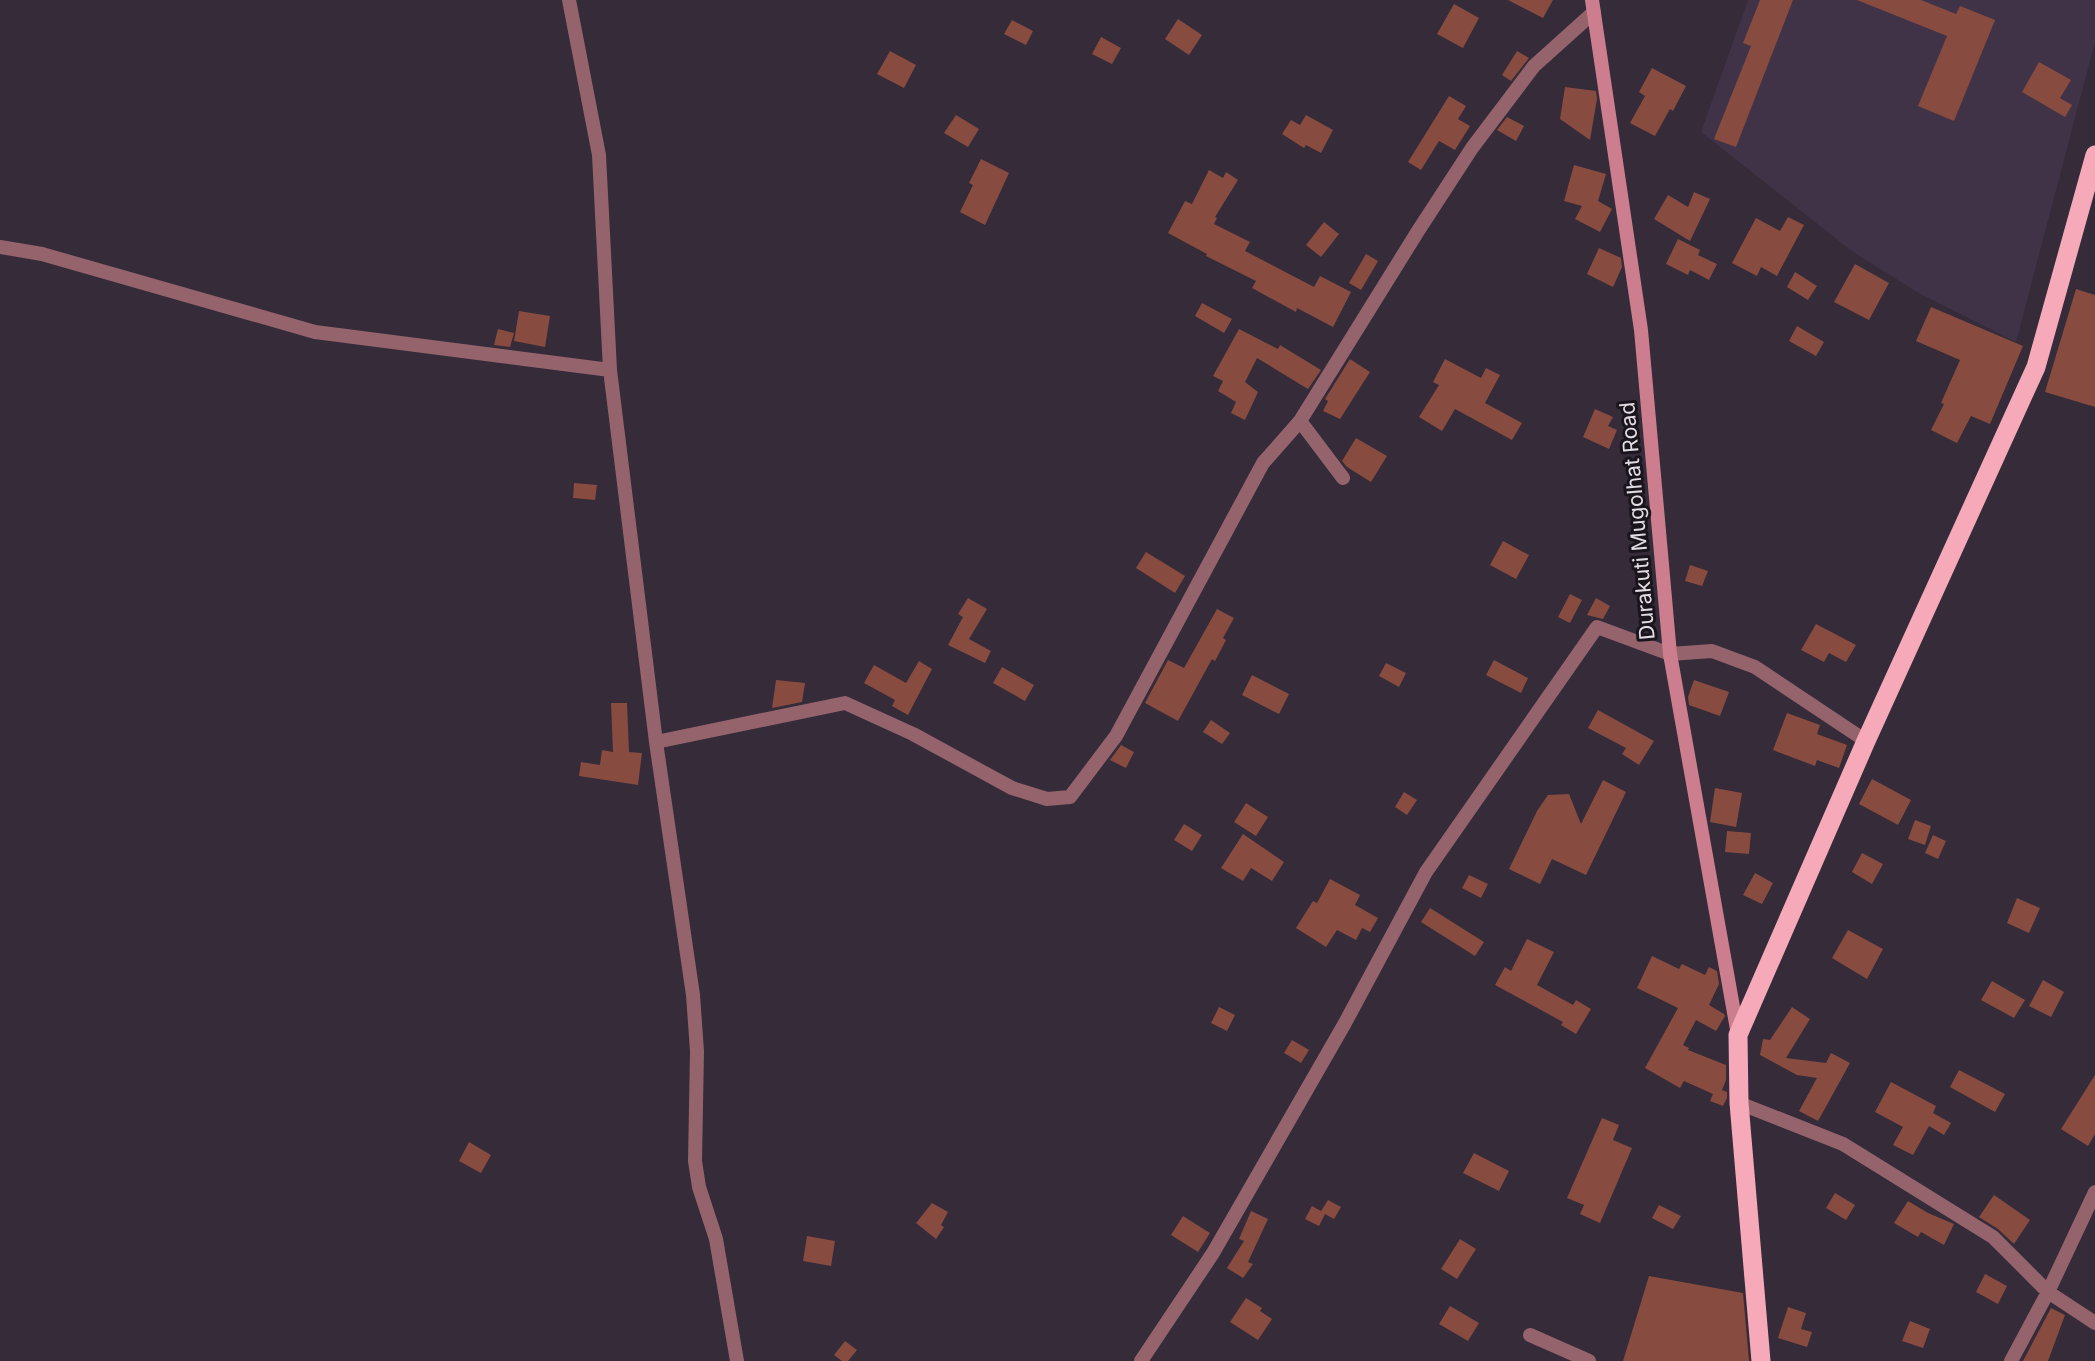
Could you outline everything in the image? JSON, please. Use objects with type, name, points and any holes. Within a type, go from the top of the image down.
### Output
[{"type":"highway","points":[[1761,1361],[1740,1103],[1738,1035],[1866,741],[2036,367],[2095,155]]},
{"type":"main road","name":"Durakuti Mugolhat Road","points":[[1593,6],[1641,330],[1670,654],[1738,1035]]},
{"type":"street","points":[[569,0],[599,155],[610,369],[656,742],[693,995],[696,1051],[695,1161],[699,1187],[716,1239],[737,1361]]},
{"type":"street","points":[[656,742],[845,703],[913,734],[1012,788],[1046,799],[1070,797],[1116,736],[1264,463],[1300,421],[1472,148],[1534,66],[1593,6]]},
{"type":"street","points":[[0,247],[42,254],[315,332],[610,369]]},
{"type":"street","points":[[1300,421],[1343,478]]},
{"type":"street","points":[[1141,1361],[1213,1253],[1345,1023],[1426,872],[1597,627],[1670,654],[1712,651],[1755,667],[1866,741]]},
{"type":"street","points":[[1740,1103],[1843,1144],[1993,1237],[2048,1292],[2095,1323]]},
{"type":"street","points":[[2011,1361],[2048,1292],[2095,1192]]},
{"type":"street","points":[[1530,1335],[1589,1361]]},
{"type":"shaded area","points":[[1748,0],[2095,0],[2095,42],[2016,342],[1917,292],[1853,252],[1701,132]]},
{"type":"building","points":[[1508,0],[1553,0],[1543,18]]},
{"type":"building","points":[[1760,0],[1793,0],[1736,147],[1714,139],[1751,46],[1743,43]]},
{"type":"building","points":[[1857,0],[1921,0],[1956,14],[1960,6],[1995,20],[1954,121],[1918,106],[1947,36]]},
{"type":"building","points":[[1454,4],[1479,18],[1463,48],[1437,34]]},
{"type":"building","points":[[1178,19],[1202,35],[1189,55],[1165,39]]},
{"type":"building","points":[[1012,20],[1033,31],[1026,45],[1004,34]]},
{"type":"building","points":[[1101,37],[1121,48],[1112,64],[1092,54]]},
{"type":"building","points":[[890,51],[916,65],[904,88],[877,74]]},
{"type":"building","points":[[1517,51],[1529,58],[1511,81],[1502,75]]},
{"type":"building","points":[[2039,62],[2071,80],[2060,98],[2072,105],[2065,117],[2022,92]]},
{"type":"building","points":[[1652,68],[1686,86],[1673,111],[1670,109],[1655,136],[1630,123],[1645,96],[1639,92]]},
{"type":"building","points":[[1565,87],[1596,91],[1590,140],[1560,119]]},
{"type":"building","points":[[1449,96],[1466,106],[1458,119],[1470,126],[1455,150],[1439,141],[1421,170],[1408,162]]},
{"type":"building","points":[[956,115],[979,129],[968,147],[944,133]]},
{"type":"building","points":[[1306,115],[1333,130],[1321,153],[1306,145],[1304,148],[1282,134],[1291,120],[1300,125]]},
{"type":"building","points":[[1507,117],[1524,126],[1516,141],[1497,130]]},
{"type":"building","points":[[981,159],[1009,173],[985,225],[960,212],[973,185],[969,183]]},
{"type":"building","points":[[1574,165],[1606,174],[1598,201],[1612,209],[1600,232],[1575,219],[1582,206],[1564,201]]},
{"type":"building","points":[[1209,170],[1223,178],[1226,172],[1238,180],[1215,217],[1217,218],[1214,224],[1250,242],[1245,251],[1314,287],[1320,276],[1351,292],[1333,327],[1297,308],[1296,312],[1252,288],[1256,281],[1168,233],[1185,201],[1192,204]]},
{"type":"building","points":[[1694,192],[1710,199],[1690,241],[1654,219],[1668,195],[1688,207]]},
{"type":"building","points":[[1788,217],[1804,225],[1777,276],[1761,267],[1757,276],[1732,263],[1756,218],[1780,231]]},
{"type":"building","points":[[1324,222],[1339,234],[1321,257],[1306,245]]},
{"type":"building","points":[[1678,239],[1700,250],[1698,255],[1717,264],[1709,280],[1690,270],[1688,275],[1666,264]]},
{"type":"building","points":[[1599,248],[1621,258],[1622,267],[1613,287],[1587,274]]},
{"type":"building","points":[[1366,254],[1378,261],[1361,290],[1349,283]]},
{"type":"building","points":[[1855,264],[1889,283],[1869,320],[1834,302]]},
{"type":"building","points":[[1795,272],[1817,286],[1808,300],[1787,287]]},
{"type":"building","points":[[2076,289],[2095,295],[2095,407],[2045,392]]},
{"type":"building","points":[[1202,303],[1232,319],[1224,333],[1195,316]]},
{"type":"building","points":[[1931,307],[2023,346],[1990,424],[1971,416],[1957,443],[1931,430],[1960,360],[1916,341]]},
{"type":"building","points":[[519,311],[550,316],[545,347],[514,341]]},
{"type":"building","points":[[1797,326],[1824,342],[1816,356],[1789,341]]},
{"type":"building","points":[[498,329],[514,333],[510,347],[494,345]]},
{"type":"building","points":[[1239,329],[1278,349],[1280,345],[1321,370],[1308,389],[1257,358],[1245,382],[1258,392],[1245,420],[1231,413],[1236,402],[1218,391],[1223,381],[1213,376]]},
{"type":"building","points":[[1350,359],[1370,372],[1340,419],[1323,411],[1328,401],[1325,399]]},
{"type":"building","points":[[1445,359],[1481,378],[1486,368],[1500,375],[1485,403],[1522,423],[1512,440],[1455,409],[1442,431],[1419,417],[1439,385],[1433,382]]},
{"type":"building","points":[[1595,409],[1613,417],[1608,426],[1617,430],[1609,449],[1583,437]]},
{"type":"building","points":[[1356,438],[1387,456],[1371,482],[1342,461]]},
{"type":"building","points":[[574,483],[597,485],[595,500],[573,498]]},
{"type":"building","points":[[1503,541],[1529,555],[1516,579],[1490,565]]},
{"type":"building","points":[[1146,552],[1185,576],[1175,593],[1136,568]]},
{"type":"building","points":[[1690,565],[1708,571],[1702,586],[1685,581]]},
{"type":"building","points":[[1570,594],[1582,600],[1570,623],[1558,617]]},
{"type":"building","points":[[968,598],[987,609],[969,639],[991,651],[985,663],[948,645],[963,617],[958,614]]},
{"type":"building","points":[[1596,598],[1610,606],[1603,619],[1587,615]]},
{"type":"building","points":[[1217,609],[1234,618],[1215,661],[1212,659],[1178,721],[1145,703],[1168,660],[1184,668]]},
{"type":"building","points":[[1816,624],[1856,645],[1846,662],[1829,653],[1824,662],[1801,650]]},
{"type":"building","points":[[1494,660],[1528,678],[1521,693],[1486,675]]},
{"type":"building","points":[[919,661],[932,669],[908,715],[892,706],[895,700],[864,683],[874,665],[906,683]]},
{"type":"building","points":[[1386,663],[1406,673],[1399,687],[1379,676]]},
{"type":"building","points":[[1002,667],[1034,685],[1025,701],[993,683]]},
{"type":"building","points":[[1252,675],[1289,694],[1279,714],[1242,695]]},
{"type":"building","points":[[776,680],[805,683],[802,702],[772,708]]},
{"type":"building","points":[[1694,680],[1729,692],[1720,716],[1689,705],[1688,697]]},
{"type":"building","points":[[611,703],[627,703],[629,752],[642,753],[638,785],[579,776],[581,762],[600,765],[602,750],[613,752]]},
{"type":"building","points":[[1598,710],[1654,741],[1639,765],[1622,754],[1626,748],[1588,728]]},
{"type":"building","points":[[1787,713],[1820,725],[1817,734],[1847,745],[1839,768],[1817,760],[1815,766],[1773,750]]},
{"type":"building","points":[[1211,720],[1230,733],[1222,744],[1203,732]]},
{"type":"building","points":[[1121,745],[1134,752],[1126,768],[1110,760]]},
{"type":"building","points":[[1872,779],[1911,800],[1898,825],[1859,804]]},
{"type":"building","points":[[1603,780],[1626,792],[1586,875],[1552,859],[1540,884],[1509,869],[1537,811],[1548,795],[1569,794],[1581,824]]},
{"type":"building","points":[[1715,788],[1742,793],[1736,827],[1710,822]]},
{"type":"building","points":[[1404,792],[1417,800],[1407,815],[1395,807]]},
{"type":"building","points":[[1246,803],[1268,817],[1256,836],[1234,822]]},
{"type":"building","points":[[1915,820],[1931,826],[1925,845],[1908,839]]},
{"type":"building","points":[[1184,824],[1202,835],[1192,851],[1174,840]]},
{"type":"building","points":[[1727,831],[1751,833],[1749,854],[1725,852]]},
{"type":"building","points":[[1243,834],[1284,862],[1272,881],[1251,868],[1243,881],[1221,868]]},
{"type":"building","points":[[1933,835],[1946,841],[1938,859],[1925,853]]},
{"type":"building","points":[[1862,853],[1883,864],[1872,884],[1852,872]]},
{"type":"building","points":[[1755,873],[1773,883],[1762,904],[1743,895]]},
{"type":"building","points":[[1469,875],[1488,884],[1481,898],[1462,888]]},
{"type":"building","points":[[1330,879],[1360,895],[1355,905],[1378,918],[1370,932],[1362,928],[1356,940],[1337,930],[1326,947],[1296,928],[1313,901],[1317,903]]},
{"type":"building","points":[[2017,898],[2040,908],[2029,933],[2007,923]]},
{"type":"building","points":[[1430,908],[1484,942],[1475,956],[1421,922]]},
{"type":"building","points":[[1848,930],[1883,949],[1867,979],[1832,958]]},
{"type":"building","points":[[1527,939],[1554,952],[1537,985],[1573,1005],[1576,1000],[1591,1009],[1576,1034],[1561,1025],[1563,1022],[1495,985],[1505,967],[1511,971]]},
{"type":"building","points":[[1652,956],[1679,969],[1682,964],[1705,975],[1709,967],[1717,971],[1719,984],[1709,1005],[1725,1016],[1716,1031],[1696,1020],[1683,1045],[1689,1048],[1688,1050],[1726,1065],[1726,1080],[1722,1090],[1727,1092],[1727,1098],[1723,1106],[1710,1101],[1713,1094],[1684,1081],[1680,1088],[1645,1068],[1678,1008],[1637,988]]},
{"type":"building","points":[[2043,980],[2064,992],[2051,1017],[2029,1006]]},
{"type":"building","points":[[1992,981],[2025,1000],[2014,1018],[1981,1000]]},
{"type":"building","points":[[1219,1007],[1235,1015],[1227,1031],[1211,1023]]},
{"type":"building","points":[[1792,1007],[1810,1019],[1786,1058],[1826,1063],[1831,1053],[1850,1063],[1818,1121],[1799,1111],[1817,1078],[1797,1075],[1760,1055],[1763,1039],[1770,1040]]},
{"type":"building","points":[[1292,1040],[1309,1050],[1301,1063],[1284,1053]]},
{"type":"building","points":[[1959,1070],[2005,1094],[1995,1112],[1950,1087]]},
{"type":"building","points":[[2095,1075],[2095,1134],[2088,1146],[2061,1129]]},
{"type":"building","points":[[1891,1082],[1936,1106],[1933,1113],[1951,1123],[1944,1135],[1929,1126],[1913,1155],[1893,1145],[1903,1127],[1875,1112]]},
{"type":"building","points":[[1602,1118],[1619,1125],[1613,1140],[1632,1148],[1600,1223],[1580,1214],[1584,1205],[1567,1198]]},
{"type":"building","points":[[469,1142],[491,1155],[481,1173],[459,1161]]},
{"type":"building","points":[[1474,1153],[1509,1171],[1499,1191],[1463,1173]]},
{"type":"building","points":[[1835,1193],[1855,1205],[1846,1220],[1826,1208]]},
{"type":"building","points":[[1994,1195],[2030,1220],[2014,1244],[1998,1229],[1979,1217]]},
{"type":"building","points":[[1328,1200],[1341,1207],[1334,1219],[1325,1214],[1319,1226],[1305,1219],[1312,1206],[1321,1211]]},
{"type":"building","points":[[1908,1201],[1954,1224],[1944,1245],[1921,1232],[1918,1237],[1894,1223]]},
{"type":"building","points":[[932,1203],[948,1212],[941,1225],[944,1227],[936,1239],[916,1223]]},
{"type":"building","points":[[1659,1205],[1681,1216],[1673,1229],[1652,1218]]},
{"type":"building","points":[[1251,1211],[1268,1219],[1248,1262],[1253,1264],[1243,1278],[1227,1268],[1244,1241],[1239,1239]]},
{"type":"building","points":[[1183,1216],[1210,1233],[1198,1252],[1171,1235]]},
{"type":"building","points":[[807,1236],[835,1241],[831,1266],[803,1261]]},
{"type":"building","points":[[1460,1239],[1476,1249],[1457,1279],[1441,1269]]},
{"type":"building","points":[[1985,1274],[2007,1286],[1998,1304],[1976,1292]]},
{"type":"building","points":[[1649,1276],[1743,1293],[1749,1361],[1623,1361]]},
{"type":"building","points":[[1246,1298],[1262,1308],[1260,1311],[1272,1319],[1258,1340],[1230,1322]]},
{"type":"building","points":[[1450,1306],[1479,1323],[1468,1341],[1439,1324]]},
{"type":"building","points":[[1788,1307],[1806,1313],[1801,1329],[1812,1332],[1807,1347],[1778,1338]]},
{"type":"building","points":[[2051,1308],[2065,1315],[2048,1361],[2023,1361]]},
{"type":"building","points":[[1910,1321],[1930,1329],[1923,1348],[1902,1341]]},
{"type":"building","points":[[845,1341],[857,1350],[848,1361],[842,1361],[834,1355]]}]
